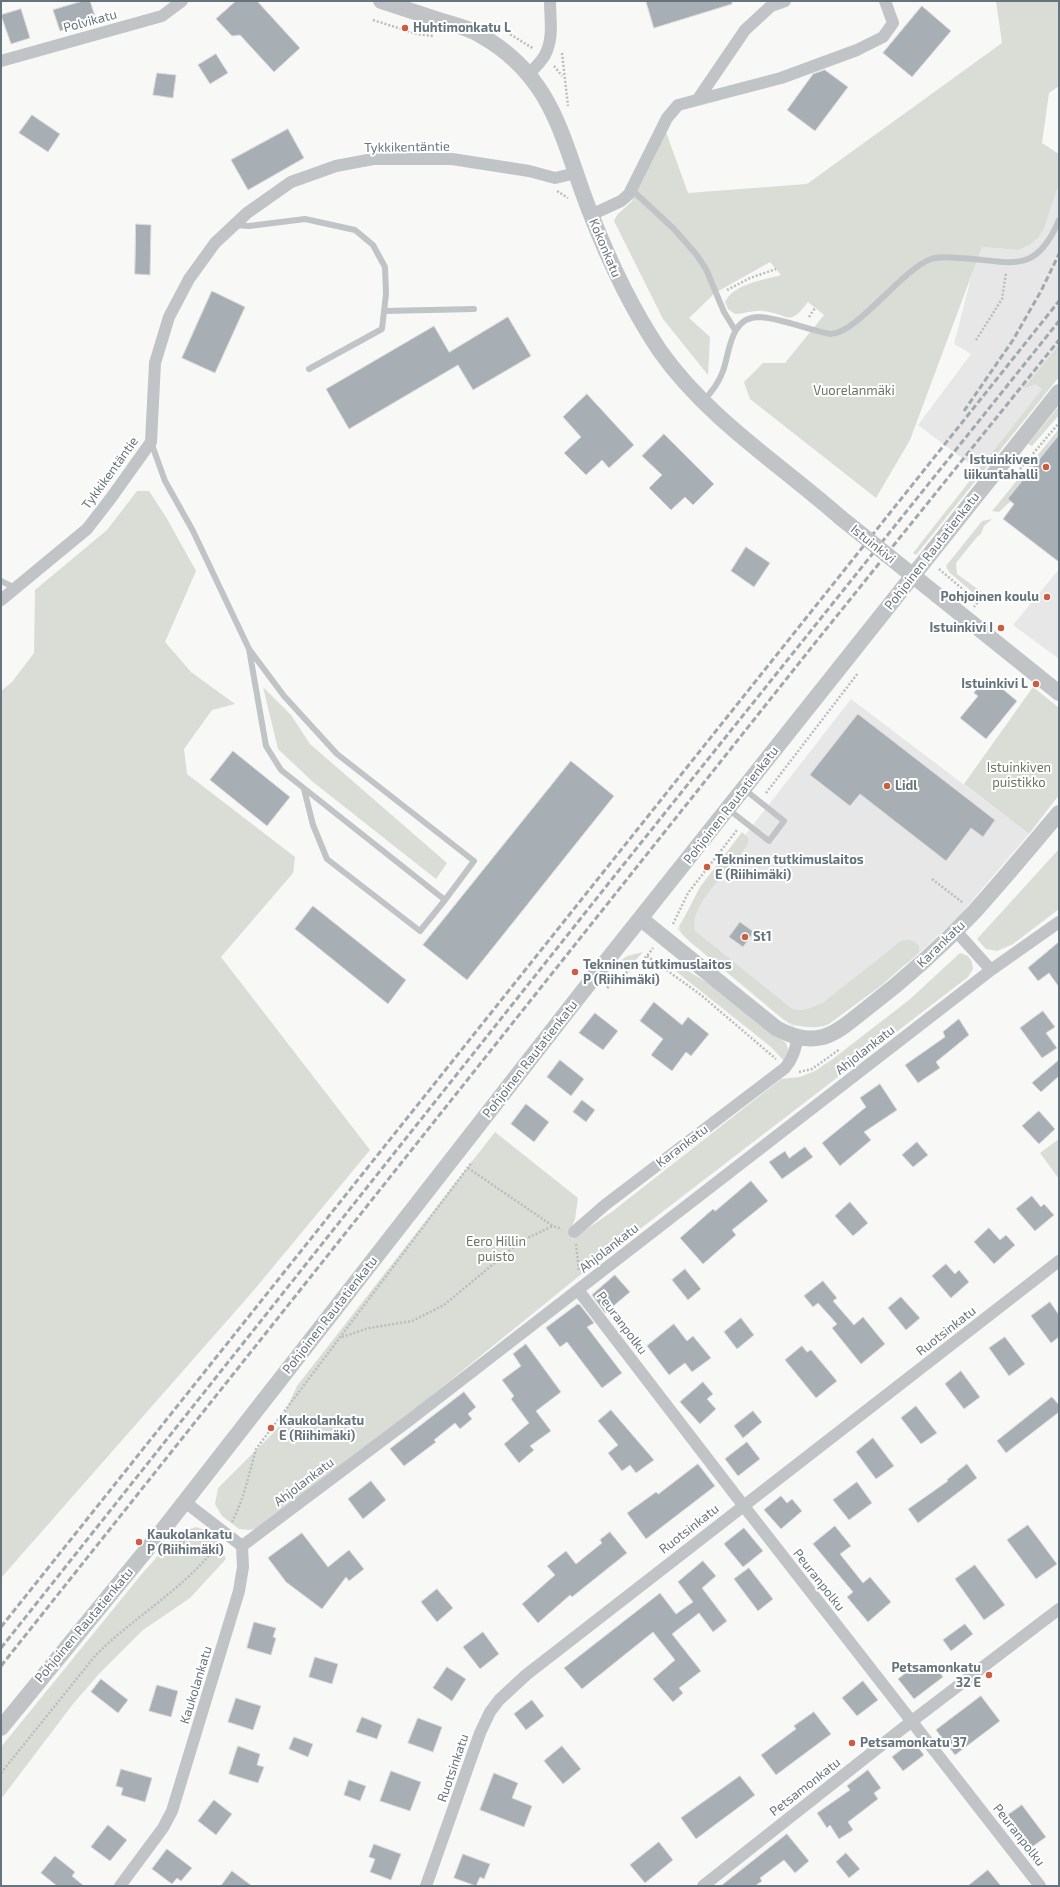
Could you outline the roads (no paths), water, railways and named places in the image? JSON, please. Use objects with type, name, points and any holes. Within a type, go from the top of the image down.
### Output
[{"type":"street","name":"Polvikatu","points":[[1,61],[162,16],[182,1]]},
{"type":"street","name":"Kokonkatu","points":[[381,1],[460,26],[480,35],[504,52],[528,75],[540,89],[554,113],[591,215],[621,284],[643,324],[661,352],[703,400],[742,436],[839,517]]},
{"type":"street","points":[[528,75],[544,56],[549,44],[551,31],[550,1]]},
{"type":"street","points":[[698,99],[744,30],[771,6],[785,1]]},
{"type":"street","points":[[591,215],[626,198],[632,190],[667,118],[678,105],[781,78],[857,50],[883,37],[893,23],[885,1]]},
{"type":"street","name":"Tykkikentäntie","points":[[1,600],[87,529],[111,498],[150,442],[155,363],[169,317],[190,279],[215,244],[247,213],[291,182],[336,166],[373,159],[452,159],[529,171],[555,178],[576,173]]},
{"type":"street","name":"Pohjoinen Rautatienkatu","points":[[1,1728],[162,1531],[641,919],[1059,392]]},
{"type":"street","name":"Istuinkivi","points":[[839,517],[1059,693]]},
{"type":"street","name":"Karankatu","points":[[641,919],[776,1028],[798,1038],[808,1039],[824,1037],[844,1026],[912,972],[973,912],[1059,813]]},
{"type":"street","name":"Ahjolankatu","points":[[242,1546],[578,1290],[990,970],[1059,922]]},
{"type":"street","points":[[954,930],[990,970]]},
{"type":"street","name":"Karankatu","points":[[574,1232],[604,1205],[785,1068],[795,1051],[798,1038]]},
{"type":"street","name":"Ruotsinkatu","points":[[426,1886],[480,1733],[490,1712],[499,1700],[526,1675],[1059,1261]]},
{"type":"street","name":"Peuranpolku","points":[[578,1290],[743,1505],[1040,1886]]},
{"type":"street","points":[[184,1502],[242,1546]]},
{"type":"street","name":"Kaukolankatu","points":[[120,1886],[163,1828],[172,1811],[239,1591],[243,1568],[242,1546]]},
{"type":"street","name":"Petsamonkatu","points":[[703,1886],[912,1721],[1059,1609]]},
{"type":"lane","points":[[632,190],[673,228],[696,254],[706,269],[718,299],[735,330]]},
{"type":"lane","points":[[233,225],[249,226],[305,219],[355,230],[373,245],[385,267],[382,329],[309,369]]},
{"type":"lane","points":[[703,400],[712,391],[721,376],[735,330],[742,322],[759,317],[824,333],[836,334],[856,321],[920,265],[933,259],[943,257],[1019,262],[1038,254],[1047,244],[1059,220]]},
{"type":"lane","points":[[384,311],[474,309]]},
{"type":"lane","points":[[150,442],[165,481],[193,531],[249,649],[284,696],[337,754],[474,861],[420,931],[327,859],[312,825],[304,789]]},
{"type":"lane","points":[[1,581],[15,588]]},
{"type":"lane","points":[[249,649],[266,746],[281,770],[445,900]]},
{"type":"lane","points":[[728,809],[769,840],[784,821],[744,789]]},
{"type":"railway","points":[[964,411],[1013,340],[1041,291],[1059,254]]},
{"type":"railway","points":[[1,1627],[1059,301]]},
{"type":"railway","points":[[1,1648],[612,879],[1059,321]]},
{"type":"railway","points":[[1,1666],[815,643],[1059,340]]},
{"type":"place","name":"Huhtimonkatu L","points":[[405,28]]},
{"type":"place","name":"Istuinkiven liikuntahalli","points":[[1046,467]]},
{"type":"place","name":"Pohjoinen koulu","points":[[1047,597]]},
{"type":"place","name":"Istuinkivi I","points":[[1001,628]]},
{"type":"place","name":"Istuinkivi L","points":[[1036,684]]},
{"type":"place","name":"Lidl","points":[[887,786]]},
{"type":"place","name":"Tekninen tutkimuslaitos E (Riihimäki)","points":[[707,867]]},
{"type":"place","name":"St1","points":[[745,937]]},
{"type":"place","name":"Tekninen tutkimuslaitos P (Riihimäki)","points":[[575,972]]},
{"type":"place","name":"Kaukolankatu E (Riihimäki)","points":[[271,1428]]},
{"type":"place","name":"Kaukolankatu P (Riihimäki)","points":[[139,1542]]},
{"type":"place","name":"Petsamonkatu 32 E","points":[[989,1675]]},
{"type":"place","name":"Petsamonkatu 37","points":[[852,1743]]},
{"type":"park label","name":"Vuorelanmäki","points":[[854,391]]},
{"type":"park label","name":"Istuinkiven puistikko","points":[[1019,776]]},
{"type":"park label","name":"Eero Hillin puisto","points":[[496,1250]]}]
